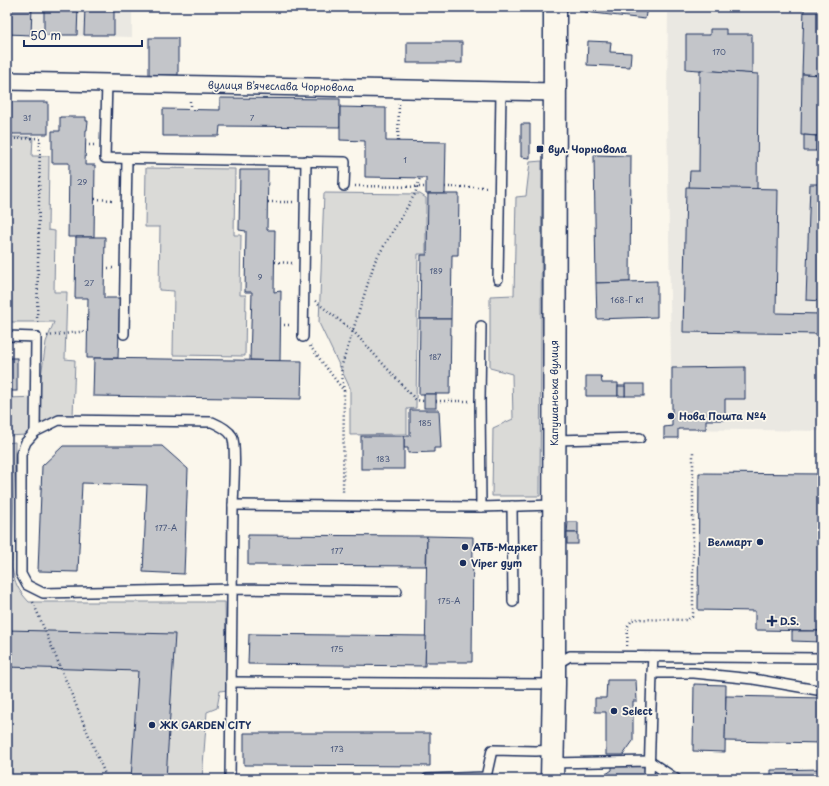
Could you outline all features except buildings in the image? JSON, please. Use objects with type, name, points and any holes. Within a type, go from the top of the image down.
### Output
[{"type":"street","name":"Капушанська вулиця","points":[[552,764],[554,675],[555,7]]},
{"type":"street","name":"вулиця Вʼячеслава Чорновола","points":[[7,81],[555,92]]},
{"type":"lane","points":[[107,82],[105,158],[345,162],[344,186]]},
{"type":"lane","points":[[498,279],[501,91]]},
{"type":"lane","points":[[124,334],[127,159]]},
{"type":"lane","points":[[303,336],[306,161]]},
{"type":"lane","points":[[481,326],[481,507]]},
{"type":"lane","points":[[7,336],[36,337],[35,432]]},
{"type":"lane","points":[[230,779],[232,590],[233,506],[234,448],[232,436],[223,428],[212,422],[59,420],[35,432],[26,442],[21,454],[21,574],[27,586],[38,591],[43,593],[232,590],[397,591]]},
{"type":"lane","points":[[554,440],[640,438]]},
{"type":"lane","points":[[233,506],[481,507],[554,505]]},
{"type":"lane","points":[[512,506],[513,602]]},
{"type":"lane","points":[[231,682],[554,675],[570,656],[822,658]]},
{"type":"lane","points":[[649,779],[653,657]]},
{"type":"lane","points":[[652,672],[754,678],[817,690]]},
{"type":"lane","points":[[427,779],[486,778],[492,750],[536,751],[552,764],[649,761],[676,779]]},
{"type":"path","points":[[398,141],[399,89]]},
{"type":"path","points":[[7,139],[40,138],[36,337],[87,331]]},
{"type":"path","points":[[343,506],[344,391],[341,368],[375,261],[415,194],[420,178]]},
{"type":"path","points":[[344,186],[426,187]]},
{"type":"path","points":[[446,187],[499,187]]},
{"type":"path","points":[[95,199],[126,200]]},
{"type":"path","points":[[268,202],[305,203]]},
{"type":"path","points":[[274,262],[304,263]]},
{"type":"path","points":[[304,292],[353,331],[416,400],[424,400]]},
{"type":"path","points":[[303,336],[344,391]]},
{"type":"path","points":[[436,401],[480,401]]},
{"type":"path","points":[[626,657],[628,626],[632,620],[687,620],[693,613],[693,451]]},
{"type":"path","points":[[512,548],[543,548]]},
{"type":"path","points":[[38,591],[33,602],[108,779]]},
{"type":"shaded area","points":[[7,7],[132,7],[132,37],[7,34]]},
{"type":"shaded area","points":[[668,7],[822,7],[822,431],[678,429],[678,438],[664,438],[664,427],[672,426],[667,108]]},
{"type":"shaded area","points":[[7,137],[33,137],[32,156],[49,156],[48,230],[55,231],[54,292],[67,292],[65,359],[75,360],[73,416],[59,416],[26,435],[7,436],[7,398],[38,397],[46,342],[54,322],[7,322]]},
{"type":"shaded area","points":[[542,161],[540,496],[492,496],[493,428],[513,419],[512,374],[490,368],[490,296],[514,295],[516,197],[526,196],[530,162]]},
{"type":"shaded area","points":[[146,168],[235,169],[234,235],[241,235],[240,295],[246,295],[245,356],[173,355],[174,291],[159,290],[160,227],[145,227]]},
{"type":"shaded area","points":[[324,193],[420,194],[426,198],[426,254],[418,254],[416,408],[407,409],[407,434],[350,435],[350,388],[319,323]]},
{"type":"shaded area","points":[[15,442],[12,568],[14,578],[22,594],[29,602],[225,602],[227,690],[220,691],[217,708],[207,712],[202,779],[7,779],[7,443]]},
{"type":"place","name":"вул. Чорновола","points":[[540,149]]},
{"type":"place","name":"Нова Пошта №4","points":[[671,416]]},
{"type":"place","name":"Велмарт","points":[[760,542]]},
{"type":"place","name":"АТБ-Маркет","points":[[465,547]]},
{"type":"place","name":"Viper gym","points":[[463,563]]},
{"type":"place","name":"D.S.","points":[[772,621]]},
{"type":"place","name":"Select","points":[[614,711]]},
{"type":"place","name":"ЖК GARDEN CITY","points":[[152,725]]}]
